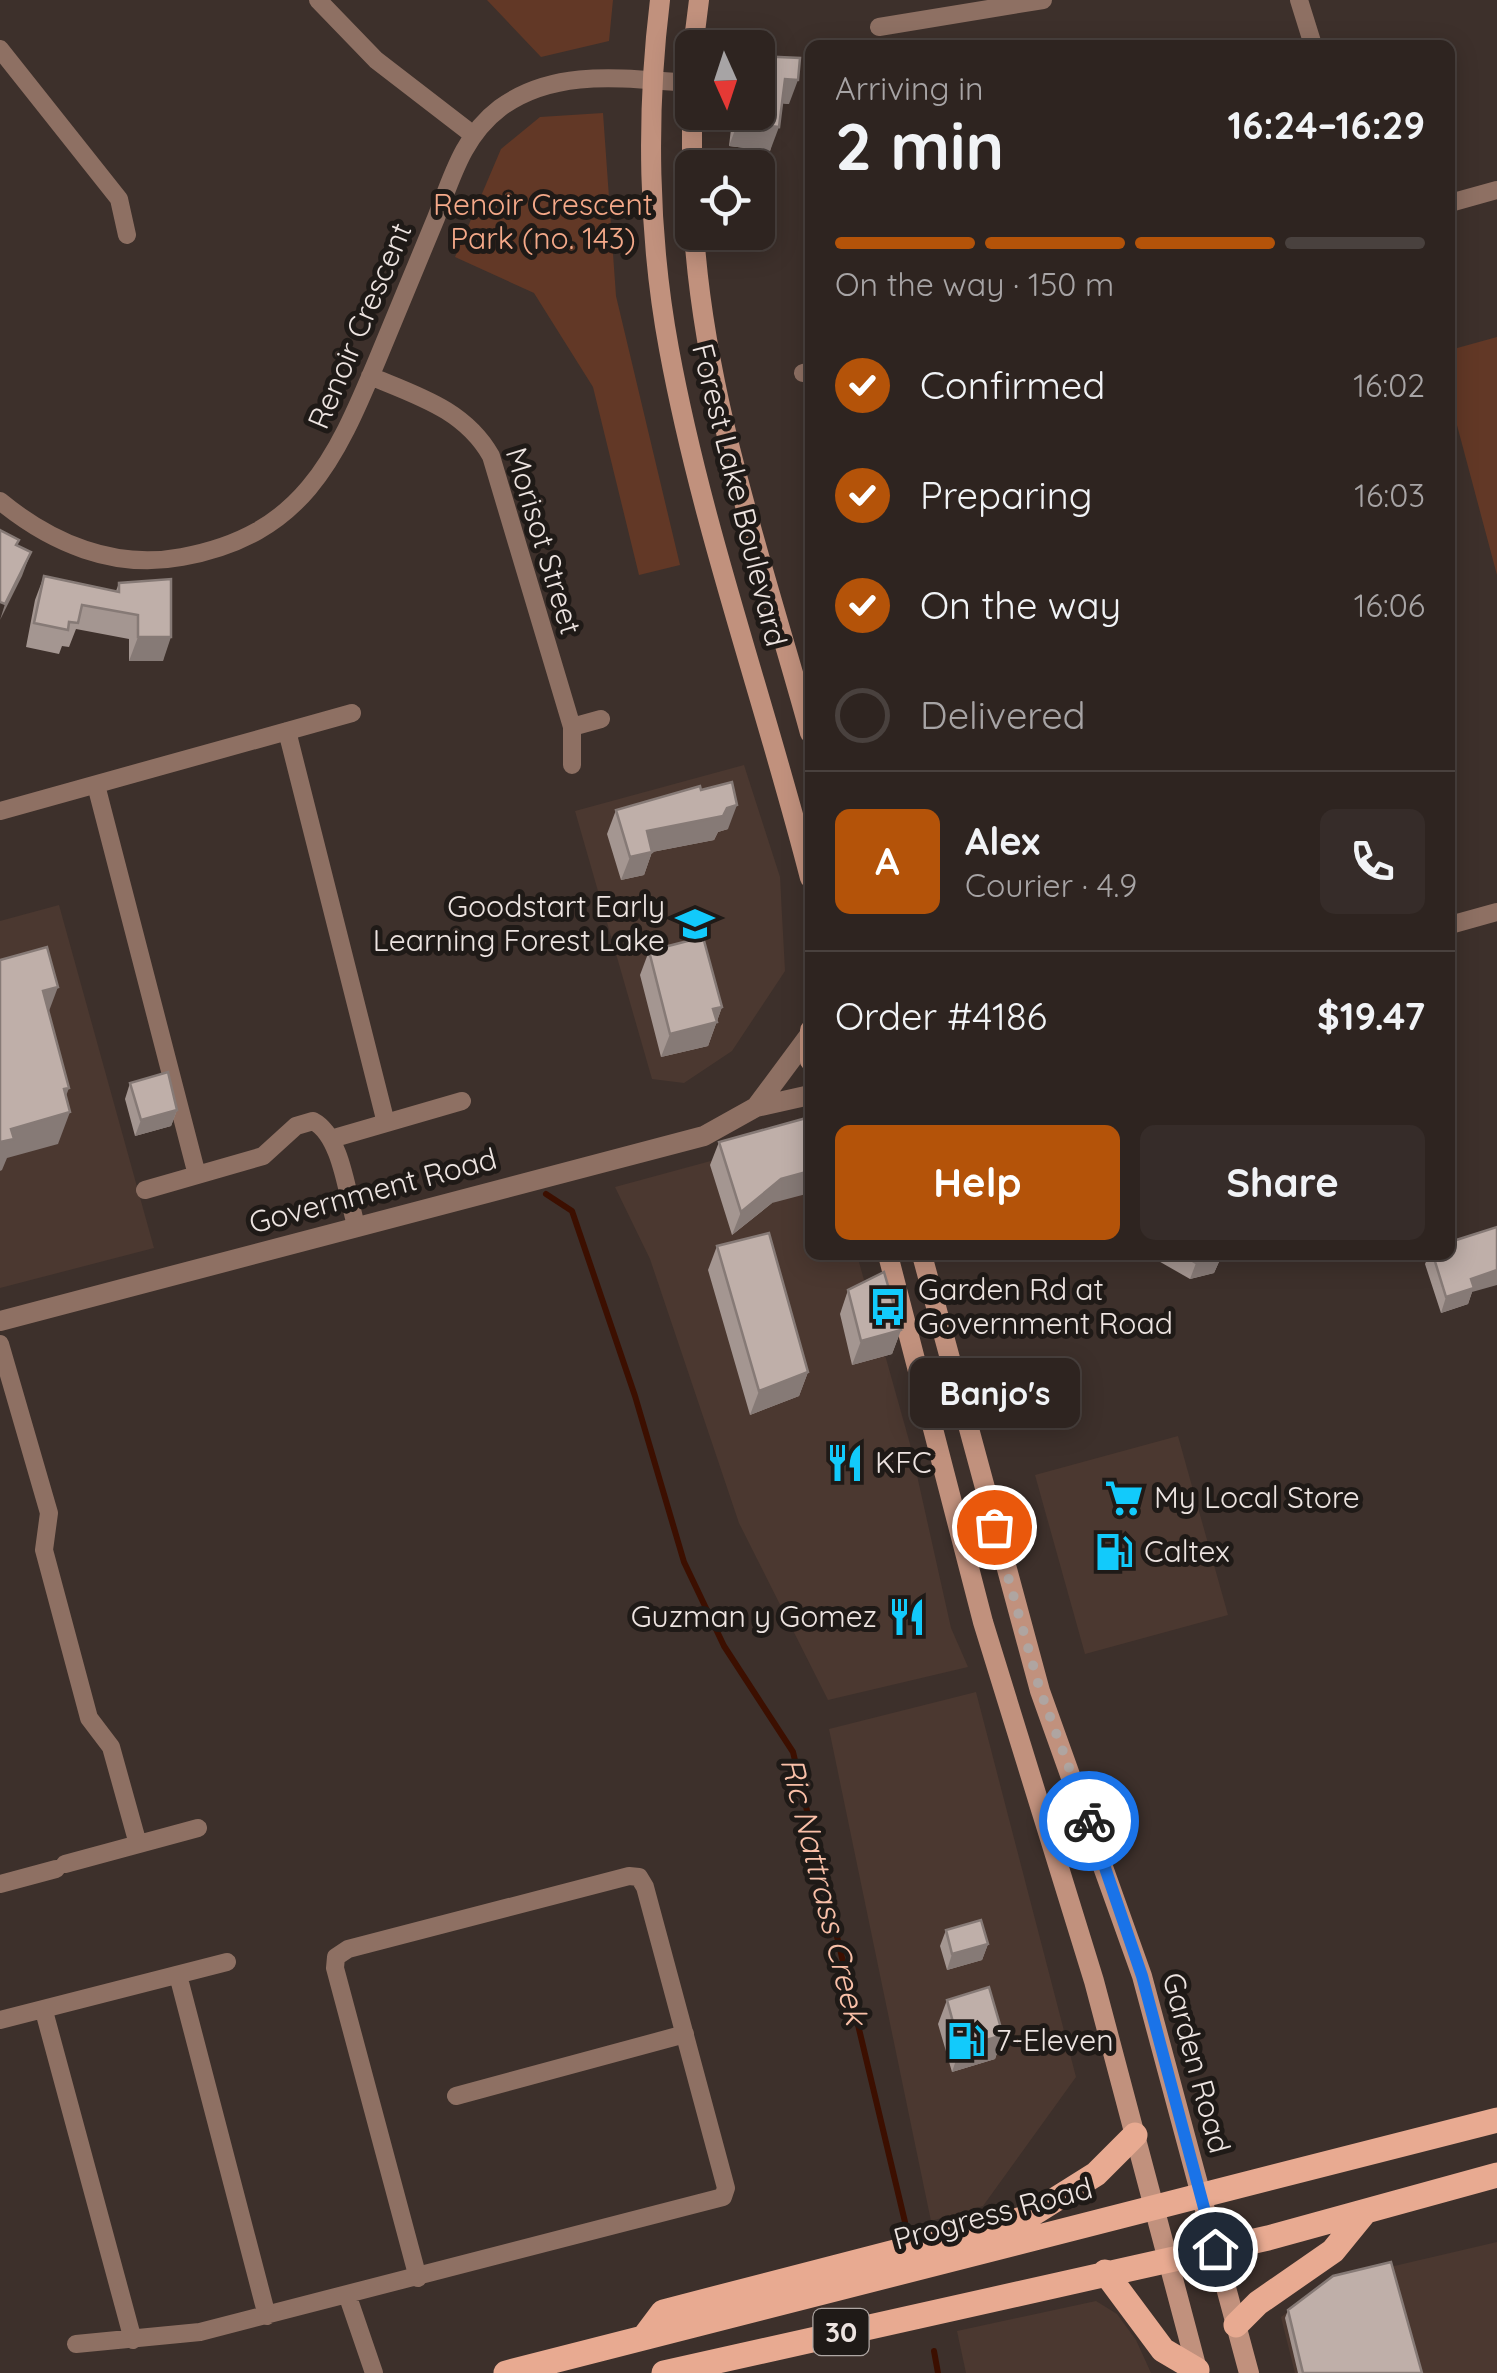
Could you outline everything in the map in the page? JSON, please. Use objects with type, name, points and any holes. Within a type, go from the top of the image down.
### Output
[{"type":"main road","name":"Forest Lake Boulevard","points":[[660,0],[653,81],[657,254],[668,346],[687,433],[805,860]]},
{"type":"main road","points":[[696,30],[699,0]]},
{"type":"main road","name":"Forest Lake Boulevard","points":[[696,250],[708,344],[724,418],[805,715]]},
{"type":"main road","points":[[889,1260],[983,1622],[1094,1981],[1198,2371]]},
{"type":"main road","name":"Garden Road","points":[[923,1260],[1035,1675],[1127,1926],[1249,2373]]},
{"type":"main road","name":"Progress Road","points":[[506,2373],[1497,2120]]},
{"type":"main road","points":[[645,2336],[663,2312],[1026,2218],[1096,2174],[1135,2135]]},
{"type":"main road","name":"30","points":[[664,2373],[1215,2249],[1497,2175]]},
{"type":"main road","points":[[1236,2325],[1258,2303],[1334,2251],[1364,2213]]},
{"type":"main road","points":[[1105,2272],[1163,2350],[1198,2371]]},
{"type":"street","points":[[318,0],[376,60],[472,134]]},
{"type":"street","points":[[879,26],[1043,0]]},
{"type":"street","points":[[1299,0],[1311,40]]},
{"type":"street","points":[[0,49],[119,198],[127,235]]},
{"type":"street","name":"Renoir Crescent","points":[[0,501],[30,526],[84,551],[120,558],[174,559],[217,550],[260,532],[294,506],[345,437],[472,134],[500,108],[548,85],[594,77],[675,82]]},
{"type":"street","points":[[1455,201],[1497,190]]},
{"type":"street","name":"Morisot Street","points":[[370,376],[455,413],[479,434],[492,456],[572,727],[572,765]]},
{"type":"street","points":[[0,811],[352,712]]},
{"type":"street","points":[[572,727],[600,719]]},
{"type":"street","points":[[287,731],[386,1123]]},
{"type":"street","points":[[96,785],[197,1175]]},
{"type":"street","points":[[1455,924],[1497,912]]},
{"type":"street","name":"Government Road","points":[[756,1108],[805,1040]]},
{"type":"street","name":"Government Road","points":[[0,1321],[704,1136],[756,1108],[805,1096]]},
{"type":"street","points":[[331,1140],[462,1101]]},
{"type":"street","points":[[146,1190],[262,1156],[304,1121],[323,1126],[331,1140],[356,1225]]},
{"type":"street","points":[[0,1344],[48,1513],[44,1550],[89,1718],[111,1747],[138,1844]]},
{"type":"street","points":[[0,1884],[198,1828]]},
{"type":"street","points":[[76,2344],[200,2332],[348,2298],[723,2197],[726,2188],[685,2034],[638,1878],[629,1876],[367,1944],[336,1957],[335,1968],[418,2278]]},
{"type":"street","points":[[0,2020],[227,1962]]},
{"type":"street","points":[[178,1975],[267,2316]]},
{"type":"street","points":[[44,2011],[133,2340]]},
{"type":"street","points":[[456,2096],[685,2034]]},
{"type":"street","points":[[348,2298],[374,2373]]},
{"type":"shaded area","name":"Goodstart Early Learning Forest Lake","points":[[744,765],[780,877],[785,971],[732,1051],[684,1083],[652,1079],[575,811]]},
{"type":"shaded area","points":[[59,905],[154,1248],[0,1288],[0,921]]},
{"type":"shaded area","points":[[805,1135],[805,1260],[858,1260],[910,1444],[951,1628],[968,1667],[828,1700],[739,1523],[650,1259],[615,1187]]},
{"type":"shaded area","points":[[1178,1436],[1228,1615],[1085,1654],[1035,1475]]},
{"type":"shaded area","points":[[976,1692],[1076,2077],[983,2206],[931,2221],[829,1729]]},
{"type":"shaded area","points":[[1497,2242],[1497,2373],[1295,2373],[1281,2317],[1330,2281]]},
{"type":"shaded area","points":[[1096,2301],[1117,2314],[1136,2340],[1151,2373],[966,2373],[957,2331]]},
{"type":"green space","points":[[487,0],[613,0],[609,41],[541,57]]},
{"type":"green space","name":"Renoir Crescent Park (no. 143)","points":[[603,113],[616,296],[680,565],[639,575],[593,387],[534,293],[455,257],[501,149],[540,117]]},
{"type":"green space","points":[[1497,337],[1497,575],[1455,418],[1455,349]]},
{"type":"building","points":[[775,57],[800,58],[798,80],[785,79],[779,127],[775,127]]},
{"type":"building","points":[[0,530],[31,552],[5,604],[0,602]]},
{"type":"building","points":[[44,576],[119,592],[119,583],[171,579],[171,637],[138,637],[138,615],[82,605],[78,623],[69,622],[68,630],[34,623]]},
{"type":"building","points":[[732,782],[737,805],[727,808],[723,816],[647,831],[652,852],[630,857],[616,810],[700,786],[701,790]]},
{"type":"building","points":[[703,937],[722,1007],[713,1009],[717,1022],[670,1034],[649,951]]},
{"type":"building","points":[[47,947],[58,987],[43,991],[69,1088],[64,1089],[70,1112],[11,1129],[14,1139],[0,1142],[0,960]]},
{"type":"building","points":[[168,1072],[177,1110],[141,1120],[130,1083]]},
{"type":"building","points":[[805,1118],[805,1172],[781,1179],[741,1212],[719,1142]]},
{"type":"building","points":[[1497,1227],[1497,1270],[1471,1279],[1474,1288],[1446,1297],[1435,1260],[1455,1260],[1455,1240]]},
{"type":"building","points":[[769,1233],[808,1372],[759,1391],[717,1246]]},
{"type":"building","points":[[884,1272],[901,1330],[861,1341],[848,1290]]},
{"type":"building","points":[[981,1920],[988,1944],[952,1954],[946,1930]]},
{"type":"building","points":[[989,1987],[1003,2035],[960,2048],[947,2000]]},
{"type":"building","points":[[1391,2262],[1422,2373],[1303,2373],[1288,2310],[1333,2276]]},
{"type":"waterway","name":"Ric Nattrass Creek","points":[[546,1194],[572,1211],[635,1396],[684,1562],[724,1646],[793,1752],[905,2222]]},
{"type":"waterway","name":"Ric Nattrass Creek","points":[[934,2351],[938,2373]]},
{"type":"way so far","points":[[994,1527],[1040,1690],[1089,1821]]},
{"type":"place","name":"Goodstart Early Learning Forest Lake","points":[[695,924]]},
{"type":"place","name":"Garden Rd at Government Road","points":[[888,1307]]},
{"type":"place","name":"KFC","points":[[845,1463]]},
{"type":"place","name":"My Local Store","points":[[1124,1498]]},
{"type":"place","name":"Banjo's","points":[[994,1527]]},
{"type":"place","name":"Caltex","points":[[1114,1552]]},
{"type":"place","name":"Guzman y Gomez","points":[[907,1617]]},
{"type":"place","name":"7-Eleven","points":[[966,2041]]},
{"type":"route","points":[[1089,1821],[1142,1976],[1215,2249]]}]
